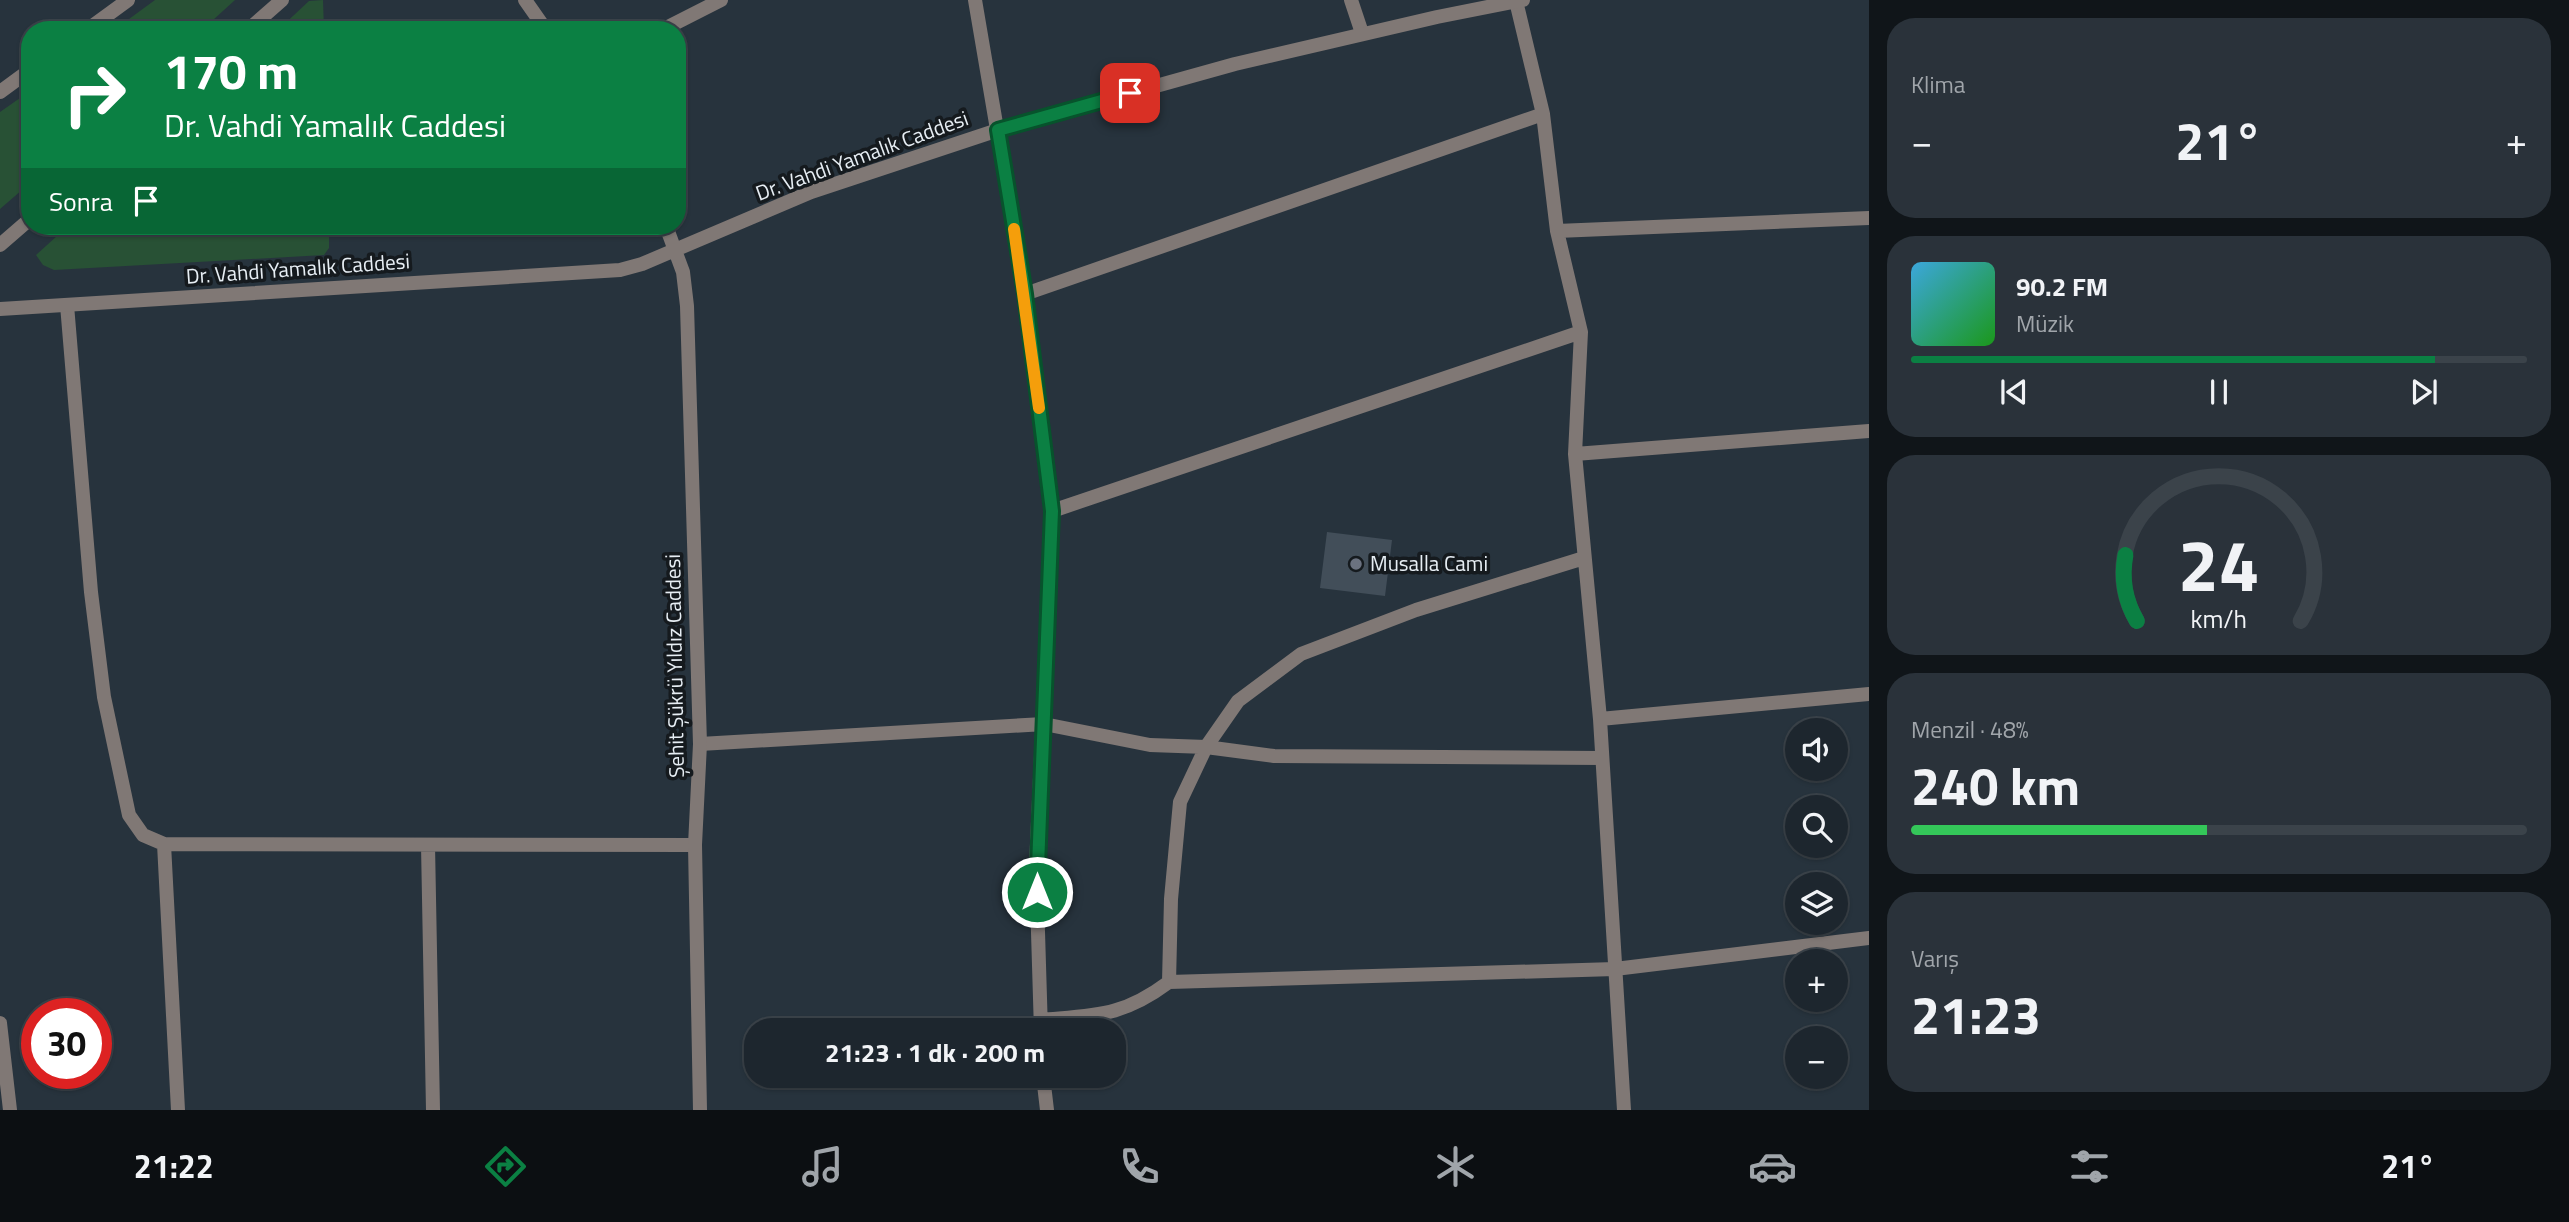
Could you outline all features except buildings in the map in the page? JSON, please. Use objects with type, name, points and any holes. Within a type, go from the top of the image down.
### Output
[{"type":"street","points":[[99,21],[128,0]]},
{"type":"street","points":[[258,21],[282,0]]},
{"type":"street","points":[[525,0],[540,21]]},
{"type":"street","points":[[680,21],[721,0]]},
{"type":"street","points":[[975,0],[1025,294],[1052,511],[1045,724],[1036,866],[1041,1018]]},
{"type":"street","points":[[1351,0],[1362,33]]},
{"type":"street","points":[[1520,1],[1543,114],[1558,232],[1581,332],[1575,454],[1600,719],[1624,1110]]},
{"type":"street","name":"Dr. Vahdi Yamalık Caddesi","points":[[0,309],[620,270],[811,192],[998,130],[1235,64],[1362,33],[1520,1]]},
{"type":"street","points":[[0,92],[21,77]]},
{"type":"street","points":[[1025,294],[1543,114]]},
{"type":"street","points":[[1558,232],[1869,218]]},
{"type":"street","points":[[0,245],[21,227]]},
{"type":"street","name":"Şehit Şükrü Yıldız Caddesi","points":[[670,235],[683,272],[687,306],[700,744],[695,845],[700,1110]]},
{"type":"street","points":[[67,305],[91,592],[106,709],[129,815],[143,835],[164,844],[695,845]]},
{"type":"street","points":[[1052,511],[1581,332]]},
{"type":"street","points":[[1575,454],[1869,431]]},
{"type":"street","points":[[1169,982],[1171,899],[1180,802],[1206,747],[1238,701],[1301,654],[1416,610],[1584,558]]},
{"type":"street","points":[[1600,719],[1869,694]]},
{"type":"street","points":[[700,744],[1045,724],[1150,744],[1206,747],[1274,756],[1602,758]]},
{"type":"street","points":[[164,844],[178,1110]]},
{"type":"street","points":[[428,845],[432,1110]]},
{"type":"street","points":[[1087,1018],[1110,1014],[1143,1002],[1169,982],[1615,969],[1869,939]]},
{"type":"street","points":[[0,1023],[10,1110]]},
{"type":"street","points":[[1044,1088],[1046,1110]]},
{"type":"green space","points":[[155,0],[235,0],[212,21],[126,21]]},
{"type":"green space","points":[[323,0],[324,21],[288,21],[309,1]]},
{"type":"green space","points":[[21,97],[21,191],[0,209],[0,112]]},
{"type":"green space","points":[[58,235],[329,235],[329,248],[324,255],[54,270],[43,265],[36,255]]},
{"type":"slow traffic","points":[[1014,229],[1039,408]]},
{"type":"place","name":"Musalla Cami","points":[[1356,564]]},
{"type":"route","points":[[1037,892],[1036,866],[1045,724],[1048,554],[1052,511],[1025,294],[998,130],[1130,93]]}]
